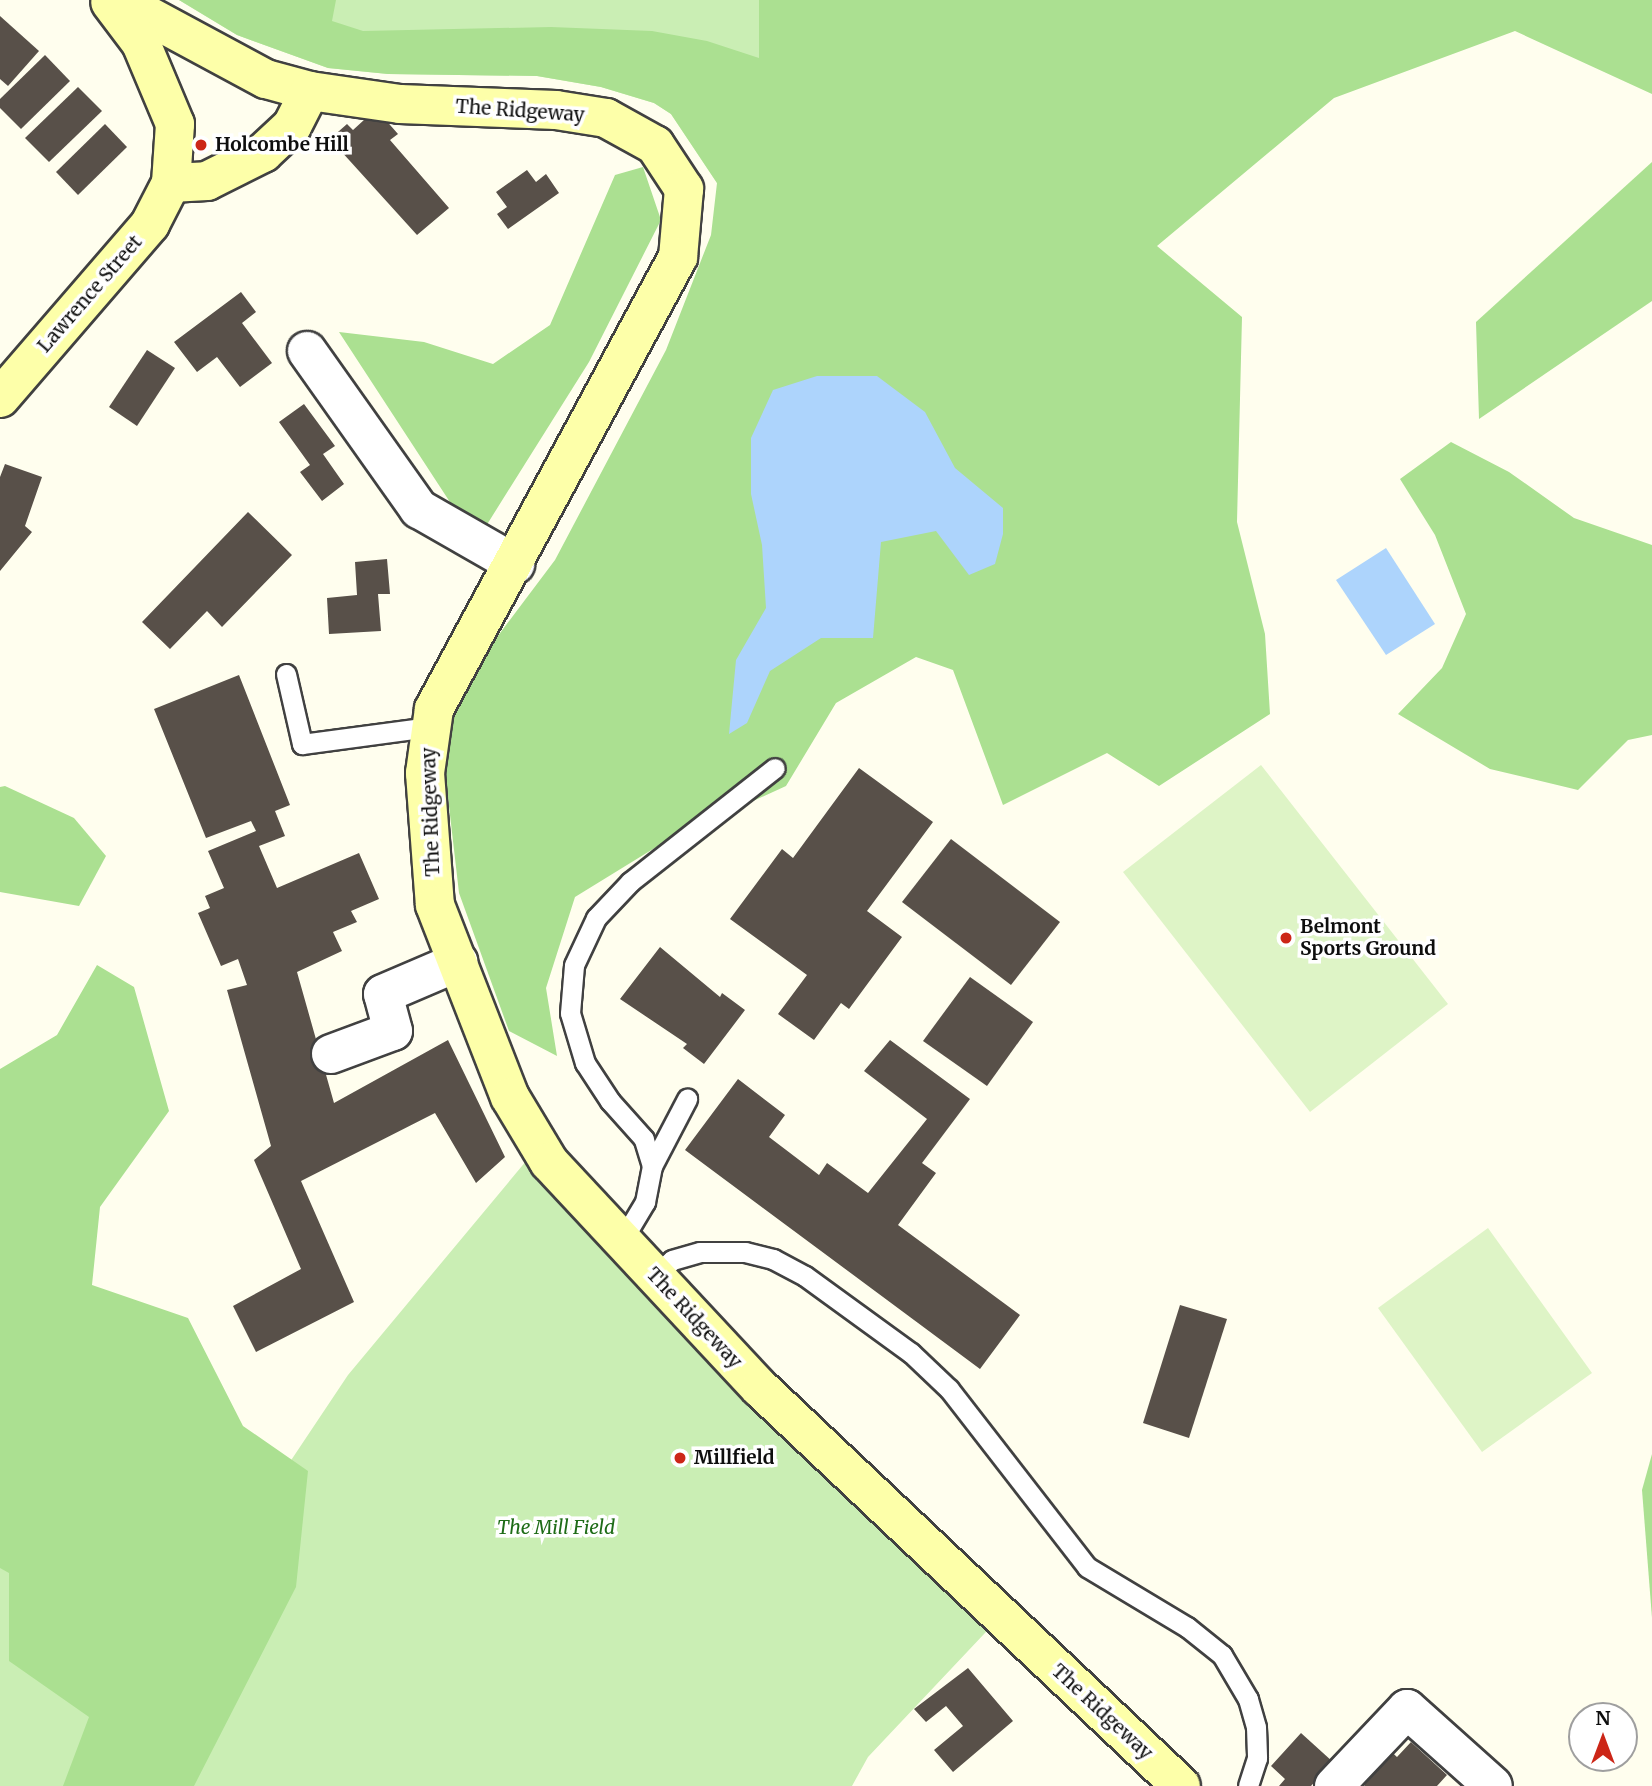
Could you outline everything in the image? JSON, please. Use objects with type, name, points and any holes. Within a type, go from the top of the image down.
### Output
[{"type":"main road","name":"Lawrence Street","points":[[0,398],[150,224],[171,183],[175,124],[141,43],[108,0]]},
{"type":"main road","name":"The Ridgeway","points":[[119,0],[266,79],[310,91],[400,104],[556,110],[606,118],[655,145],[684,189],[678,257],[435,709],[430,727],[425,773],[436,905],[510,1097],[549,1162],[760,1388],[1181,1786]]},
{"type":"main road","points":[[171,183],[207,181],[263,153],[292,126],[310,91]]},
{"type":"street","points":[[307,351],[419,509],[514,564]]},
{"type":"street","points":[[331,1054],[393,1031],[383,994],[458,962]]},
{"type":"street","points":[[1334,1786],[1407,1709],[1493,1786]]},
{"type":"lane","points":[[286,674],[302,744],[430,727]]},
{"type":"lane","points":[[652,1166],[644,1139],[595,1080],[581,1052],[570,1013],[574,965],[596,918],[630,882],[775,768]]},
{"type":"lane","points":[[621,1242],[645,1202],[652,1166],[687,1099]]},
{"type":"lane","points":[[655,1276],[672,1260],[700,1252],[745,1252],[773,1259],[805,1276],[911,1353],[949,1389],[1087,1567],[1187,1627],[1222,1655],[1248,1699],[1256,1727],[1257,1758],[1248,1786]]},
{"type":"green space","points":[[179,0],[759,0],[759,174],[717,183],[671,114],[654,103],[601,87],[537,76],[388,74],[328,68],[237,35]]},
{"type":"green space","points":[[179,0],[336,0],[332,21],[363,31],[551,27],[652,31],[707,41],[759,58],[759,0],[1652,0],[1652,94],[1515,31],[1334,98],[1157,246],[1242,317],[1237,522],[1265,634],[1270,714],[1159,786],[1107,753],[1003,805],[953,670],[916,657],[836,703],[786,786],[666,841],[575,897],[546,988],[557,1056],[509,1031],[459,893],[444,763],[449,701],[555,560],[666,350],[711,235],[717,183],[671,114],[654,103],[601,87],[537,76],[388,74],[328,68],[237,35]]},
{"type":"green space","points":[[1652,162],[1652,301],[1479,419],[1476,322]]},
{"type":"green space","points":[[643,167],[661,220],[589,362],[476,542],[339,332],[424,342],[493,364],[550,325],[615,175]]},
{"type":"green space","points":[[1451,442],[1509,472],[1574,518],[1652,545],[1652,735],[1628,740],[1578,790],[1490,769],[1398,714],[1442,668],[1466,614],[1435,535],[1400,479]]},
{"type":"green space","name":"Belmont Sports Ground","points":[[1261,765],[1448,1004],[1310,1112],[1123,872]]},
{"type":"green space","points":[[5,786],[74,818],[106,856],[79,906],[0,892],[0,787]]},
{"type":"green space","points":[[97,965],[134,987],[169,1111],[100,1207],[92,1285],[188,1318],[243,1426],[308,1471],[296,1587],[194,1786],[63,1786],[89,1717],[9,1661],[9,1573],[0,1568],[0,1069],[57,1035]]},
{"type":"green space","name":"The Mill Field","points":[[542,1142],[1001,1616],[868,1757],[852,1786],[0,1786],[0,1536],[141,1685],[348,1375]]},
{"type":"green space","points":[[1488,1228],[1592,1373],[1482,1452],[1378,1308]]},
{"type":"green space","points":[[1652,1454],[1652,1618],[1642,1490]]},
{"type":"water","points":[[817,376],[877,376],[925,412],[955,468],[1003,508],[1003,534],[995,564],[969,575],[936,531],[881,542],[873,638],[821,638],[770,671],[747,723],[729,734],[736,660],[766,608],[762,545],[751,494],[751,438],[773,390]]},
{"type":"water","points":[[1386,548],[1435,624],[1386,655],[1336,580]]},
{"type":"building","points":[[0,16],[39,51],[8,86],[0,79]]},
{"type":"building","points":[[45,55],[70,81],[21,129],[0,108],[0,99]]},
{"type":"building","points":[[78,87],[102,111],[49,162],[25,138]]},
{"type":"building","points":[[376,109],[398,134],[390,140],[449,208],[417,235],[330,139],[347,124],[353,130]]},
{"type":"building","points":[[105,124],[127,147],[78,195],[56,172]]},
{"type":"building","points":[[527,170],[536,182],[546,174],[559,193],[508,229],[497,214],[507,207],[496,192]]},
{"type":"building","points":[[241,292],[256,312],[242,323],[272,363],[240,387],[217,357],[197,372],[174,342]]},
{"type":"building","points":[[147,350],[175,368],[137,426],[109,407]]},
{"type":"building","points":[[304,404],[335,446],[323,454],[344,484],[322,501],[300,472],[310,465],[279,422]]},
{"type":"building","points":[[5,464],[42,477],[25,526],[32,532],[0,571],[0,477]]},
{"type":"building","points":[[248,512],[292,555],[222,627],[207,611],[170,649],[142,622]]},
{"type":"building","points":[[387,559],[390,594],[378,594],[381,631],[329,634],[327,598],[357,595],[355,562]]},
{"type":"building","points":[[239,675],[290,805],[275,811],[285,836],[259,846],[277,888],[359,853],[379,899],[351,911],[357,922],[333,932],[342,951],[297,972],[334,1103],[448,1040],[505,1157],[476,1183],[435,1113],[301,1181],[354,1302],[256,1352],[233,1306],[301,1269],[254,1160],[271,1146],[227,990],[247,985],[238,959],[221,966],[198,913],[210,908],[205,896],[224,888],[208,851],[256,831],[251,821],[206,838],[154,709]]},
{"type":"building","points":[[859,768],[933,822],[867,911],[902,937],[849,1009],[841,1003],[814,1040],[778,1014],[807,975],[730,919],[782,849],[793,858]]},
{"type":"building","points":[[951,839],[1060,922],[1011,985],[902,902]]},
{"type":"building","points":[[660,947],[720,997],[722,993],[745,1010],[704,1064],[683,1048],[687,1044],[620,999]]},
{"type":"building","points":[[970,977],[1033,1022],[987,1086],[923,1041]]},
{"type":"building","points":[[890,1040],[970,1099],[922,1163],[936,1173],[898,1225],[1020,1315],[980,1369],[685,1150],[738,1079],[785,1115],[769,1137],[819,1175],[827,1163],[868,1193],[927,1119],[864,1071]]},
{"type":"building","points":[[1180,1305],[1227,1319],[1189,1438],[1143,1423]]},
{"type":"building","points":[[968,1668],[1013,1721],[953,1772],[934,1750],[963,1726],[946,1706],[926,1722],[914,1709]]},
{"type":"building","points":[[1301,1733],[1333,1762],[1311,1786],[1279,1786],[1285,1779],[1271,1766]]},
{"type":"building","points":[[1411,1742],[1447,1775],[1437,1786],[1365,1786],[1354,1775],[1383,1744],[1397,1757]]},
{"type":"place","name":"Holcombe Hill","points":[[201,145]]},
{"type":"place","name":"Belmont Sports Ground","points":[[1286,938]]},
{"type":"place","name":"Millfield","points":[[680,1458]]}]
